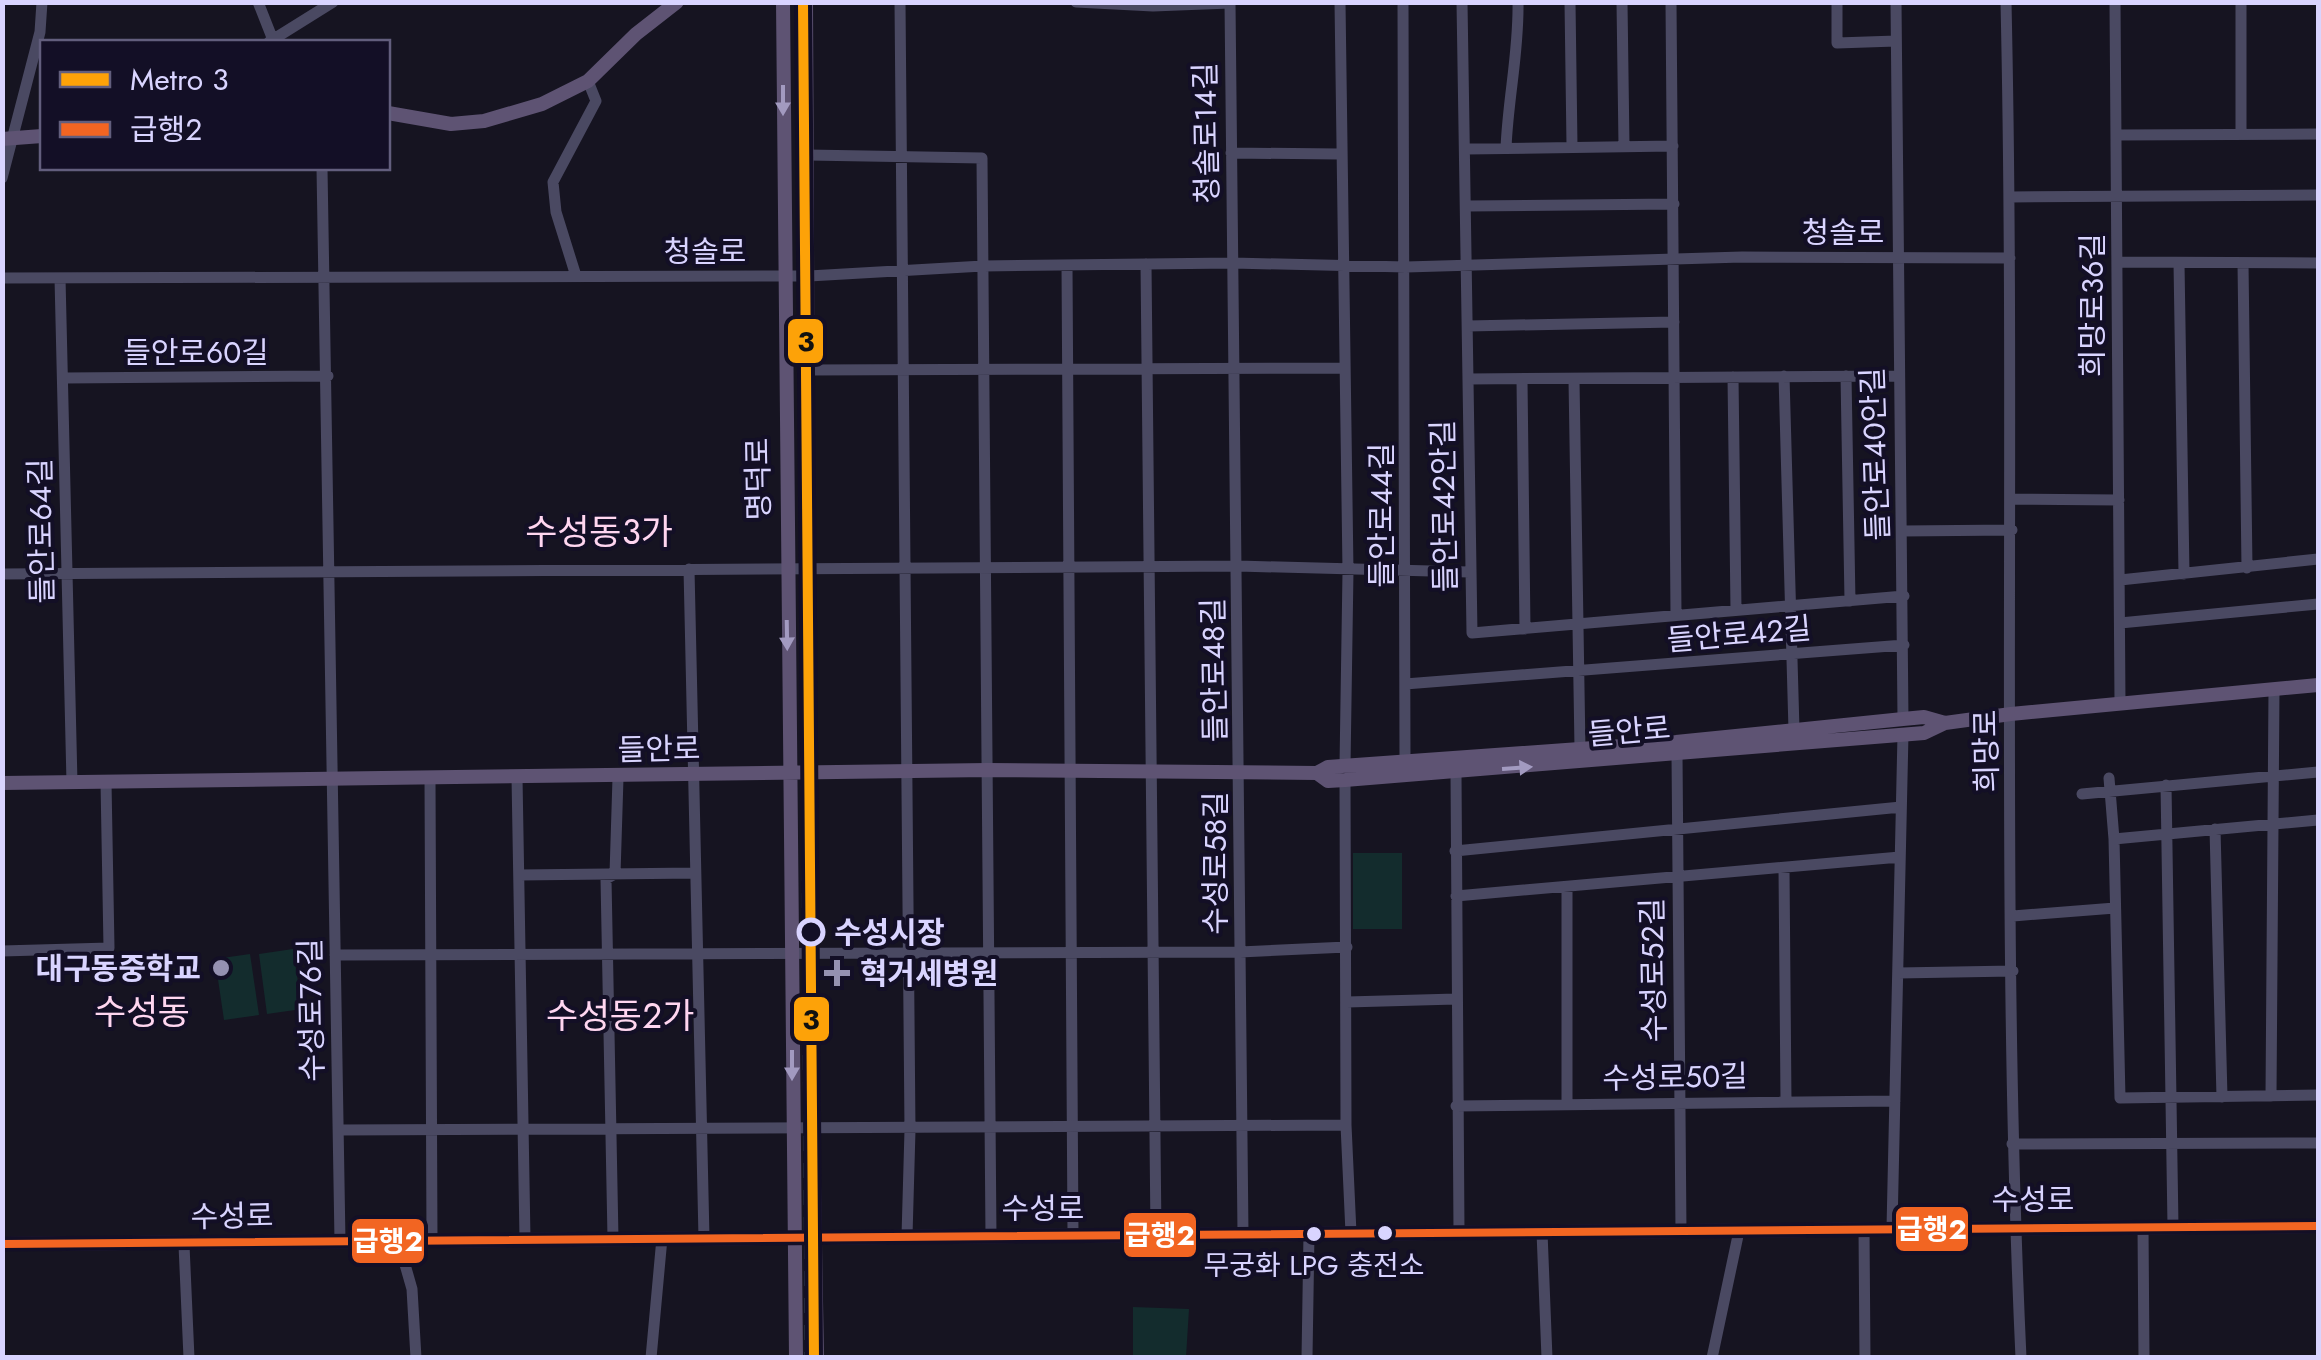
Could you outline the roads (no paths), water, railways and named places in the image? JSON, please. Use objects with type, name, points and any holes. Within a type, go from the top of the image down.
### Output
[{"type":"main road","name":"명덕로","points":[[784,2],[782,276],[796,1358]]},
{"type":"main road","name":"명덕로","points":[[806,2],[810,954],[817,1358]]},
{"type":"main road","points":[[390,113],[434,124],[484,120],[542,104],[588,81],[674,3]]},
{"type":"main road","points":[[7,138],[40,136]]},
{"type":"main road","name":"들안로","points":[[2,783],[618,778],[988,770],[1317,773],[1328,780],[1405,762],[1794,730],[1903,726],[1924,733],[1945,723],[2010,714],[2318,685]]},
{"type":"main road","name":"들안로","points":[[1345,773],[1456,773],[1677,755],[1903,726]]},
{"type":"main road","name":"수성로","points":[[2,1244],[2318,1226]]},
{"type":"street","points":[[2,178],[7,138],[40,32],[42,2]]},
{"type":"street","points":[[258,2],[271,40]]},
{"type":"street","points":[[273,40],[333,2]]},
{"type":"street","points":[[900,2],[908,772],[907,1236]]},
{"type":"street","name":"청솔로14길","points":[[1076,2],[1230,3],[1233,262]]},
{"type":"street","points":[[1340,2],[1339,154],[1348,571],[1346,1125],[1351,1233]]},
{"type":"street","points":[[1404,2],[1406,267]]},
{"type":"street","name":"들안로42안길","points":[[1462,2],[1472,633],[1792,606]]},
{"type":"street","points":[[1506,148],[1508,93],[1518,54],[1518,2]]},
{"type":"street","points":[[1570,2],[1572,146]]},
{"type":"street","points":[[1622,2],[1624,146]]},
{"type":"street","points":[[1671,2],[1676,614]]},
{"type":"street","points":[[1837,2],[1837,43],[1896,41]]},
{"type":"street","name":"들안로40안길","points":[[1896,2],[1898,376],[1904,596]]},
{"type":"street","name":"희망로","points":[[2006,2],[2012,500],[2012,1144],[2021,1358]]},
{"type":"street","name":"희망로36길","points":[[2115,2],[2120,580]]},
{"type":"street","points":[[2241,2],[2241,134]]},
{"type":"street","points":[[576,276],[556,212],[553,182],[596,101],[588,81]]},
{"type":"street","points":[[2116,135],[2318,134]]},
{"type":"street","points":[[1466,148],[1673,146]]},
{"type":"street","points":[[1231,153],[1339,154]]},
{"type":"street","points":[[808,155],[982,158],[991,1236]]},
{"type":"street","points":[[322,170],[328,376],[329,779]]},
{"type":"street","points":[[2010,196],[2116,200],[2318,195]]},
{"type":"street","points":[[1467,206],[1674,204]]},
{"type":"street","name":"청솔로","points":[[2,278],[809,276],[903,268],[1233,262],[1406,267],[1675,258],[2010,258]]},
{"type":"street","name":"들안로48길","points":[[1233,262],[1240,773]]},
{"type":"street","points":[[2117,262],[2318,263]]},
{"type":"street","points":[[2179,263],[2184,574]]},
{"type":"street","points":[[2243,263],[2248,568]]},
{"type":"street","points":[[1146,264],[1156,1234]]},
{"type":"street","points":[[1067,266],[1073,1235]]},
{"type":"street","name":"들안로44길","points":[[1405,762],[1406,267]]},
{"type":"street","name":"들안로64길","points":[[60,278],[72,783]]},
{"type":"street","points":[[1468,326],[1674,322]]},
{"type":"street","points":[[808,370],[1345,368]]},
{"type":"street","name":"들안로60길","points":[[65,378],[328,376]]},
{"type":"street","points":[[1784,376],[1794,730]]},
{"type":"street","name":"들안로40안길","points":[[1846,376],[1850,601]]},
{"type":"street","points":[[1468,379],[1898,376]]},
{"type":"street","points":[[1733,377],[1736,609]]},
{"type":"street","points":[[1522,380],[1525,629]]},
{"type":"street","points":[[1574,380],[1580,749]]},
{"type":"street","points":[[2012,500],[2119,500]]},
{"type":"street","points":[[1903,532],[2012,530]]},
{"type":"street","points":[[2120,702],[2120,580],[2318,559]]},
{"type":"street","points":[[1238,566],[1469,572]]},
{"type":"street","name":"들안로48길","points":[[329,570],[1238,566]]},
{"type":"street","points":[[689,569],[694,956],[704,1238]]},
{"type":"street","points":[[2,574],[329,570]]},
{"type":"street","points":[[1792,606],[1904,596],[1892,1228]]},
{"type":"street","points":[[2120,623],[2318,604]]},
{"type":"street","name":"들안로42길","points":[[1406,684],[1904,646]]},
{"type":"street","points":[[2271,1096],[2274,689]]},
{"type":"street","name":"수성로52길","points":[[1677,755],[1682,1231]]},
{"type":"street","points":[[2082,794],[2109,784],[2166,785],[2318,772]]},
{"type":"street","name":"수성로58길","points":[[1240,773],[1242,1234]]},
{"type":"street","points":[[1456,773],[1459,1232]]},
{"type":"street","points":[[517,777],[525,1239]]},
{"type":"street","points":[[615,874],[618,778]]},
{"type":"street","name":"수성로76길","points":[[329,779],[340,1240]]},
{"type":"street","points":[[430,779],[432,1240]]},
{"type":"street","points":[[2,951],[109,948],[106,782]]},
{"type":"street","points":[[2109,784],[2114,839],[2120,1098],[2318,1095]]},
{"type":"street","points":[[2166,785],[2173,1226]]},
{"type":"street","points":[[1455,851],[1902,808]]},
{"type":"street","points":[[2114,839],[2318,820]]},
{"type":"street","points":[[2215,829],[2222,1097]]},
{"type":"street","points":[[1456,896],[1900,857]]},
{"type":"street","points":[[1784,869],[1786,1101]]},
{"type":"street","points":[[519,875],[695,873]]},
{"type":"street","points":[[613,1238],[605,957],[606,879],[615,874]]},
{"type":"street","points":[[1567,888],[1567,1104]]},
{"type":"street","points":[[2013,916],[2115,908]]},
{"type":"street","points":[[1240,952],[1347,948]]},
{"type":"street","name":"수성로58길","points":[[810,954],[1240,952]]},
{"type":"street","points":[[335,955],[810,954]]},
{"type":"street","points":[[1898,973],[2013,971]]},
{"type":"street","points":[[1347,1002],[1456,1000]]},
{"type":"street","name":"수성로50길","points":[[1456,1106],[1895,1101]]},
{"type":"street","points":[[339,1130],[1346,1125]]},
{"type":"street","points":[[2012,1144],[2318,1144]]},
{"type":"street","points":[[2144,1226],[2144,1358]]},
{"type":"street","points":[[2318,1226],[2318,1234]]},
{"type":"street","points":[[1864,1229],[1865,1358]]},
{"type":"street","points":[[1712,1358],[1739,1231]]},
{"type":"street","points":[[1542,1232],[1547,1358]]},
{"type":"street","points":[[1308,1358],[1309,1233]]},
{"type":"street","points":[[651,1358],[662,1238]]},
{"type":"street","points":[[398,1240],[412,1289],[416,1358]]},
{"type":"street","points":[[184,1245],[189,1358]]},
{"type":"railway","points":[[797,2],[806,1358]]},
{"type":"metro line","name":"3","points":[[803,2],[814,1358]]},
{"type":"place","name":"수성시장","points":[[811,932]]},
{"type":"place","name":"대구동중학교","points":[[221,968]]},
{"type":"place","name":"혁거세병원","points":[[837,973]]},
{"type":"place","name":"무궁화 LPG 충전소","points":[[1314,1234]]},
{"type":"district","name":"수성동3가","points":[[599,532]]},
{"type":"district","name":"수성동","points":[[142,1012]]},
{"type":"district","name":"수성동2가","points":[[620,1016]]}]
